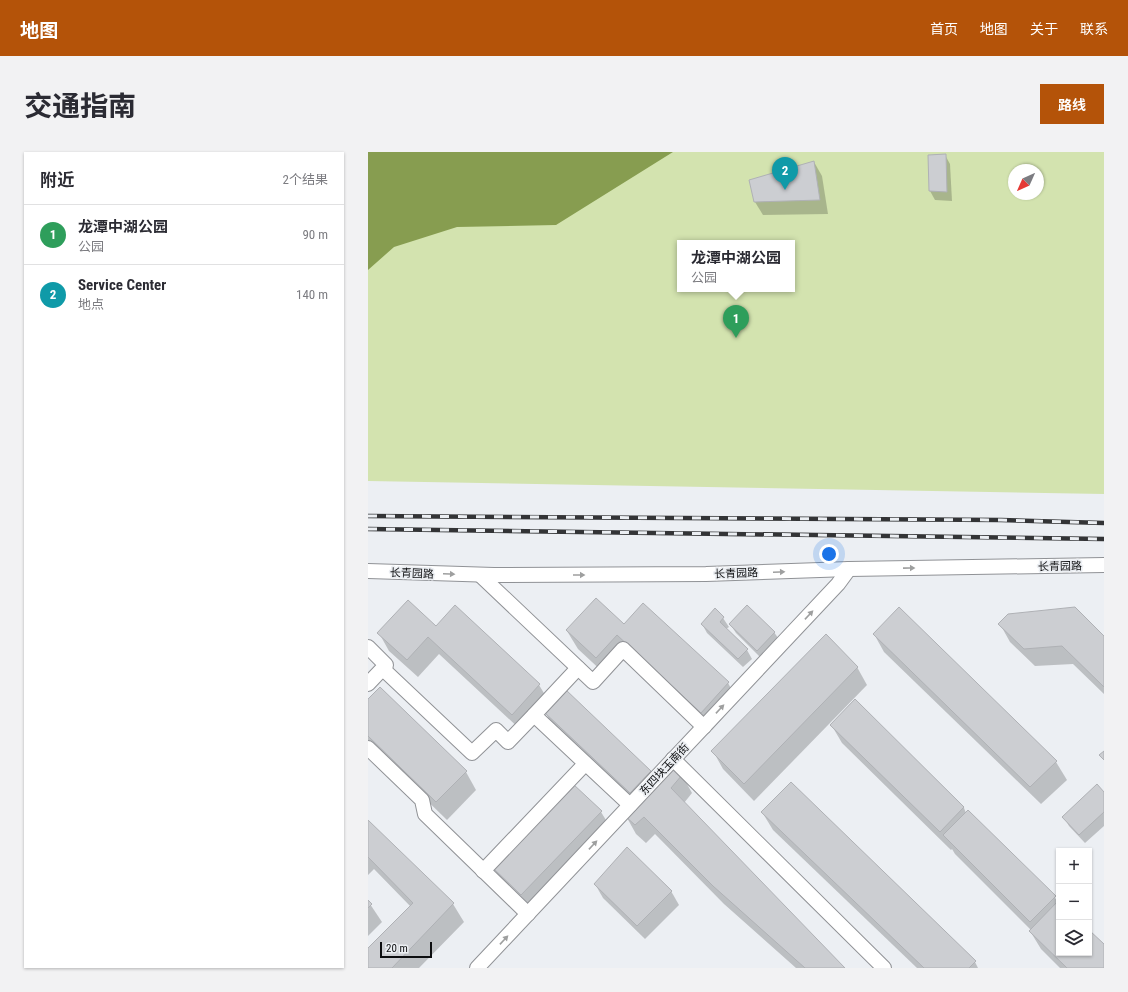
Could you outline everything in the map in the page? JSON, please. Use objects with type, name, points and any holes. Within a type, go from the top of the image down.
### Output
[{"type":"street","name":"长青园路","points":[[368,571],[480,575],[706,574],[849,569],[1104,565]]},
{"type":"street","name":"东四块玉南街","points":[[477,968],[838,584],[849,569]]},
{"type":"street","points":[[480,575],[593,682],[623,649],[704,727]]},
{"type":"street","points":[[368,647],[386,665],[368,684]]},
{"type":"street","points":[[383,669],[472,753],[496,730],[508,742],[578,668]]},
{"type":"street","points":[[534,715],[630,805]]},
{"type":"street","points":[[368,748],[422,800],[425,814],[528,914]]},
{"type":"street","points":[[674,759],[884,968]]},
{"type":"street","points":[[483,871],[586,764]]},
{"type":"shaded area","points":[[368,152],[1104,152],[1104,494],[368,481]]},
{"type":"shaded area","points":[[368,152],[673,152],[556,225],[457,227],[394,247],[368,270]]},
{"type":"building","points":[[946,154],[947,192],[929,191],[928,155]]},
{"type":"building","points":[[814,161],[820,200],[754,202],[749,180]]},
{"type":"building","points":[[596,598],[624,624],[643,603],[729,682],[701,713],[617,635],[596,658],[566,630]]},
{"type":"building","points":[[408,600],[436,626],[455,605],[540,684],[512,715],[428,637],[407,660],[377,633]]},
{"type":"building","points":[[747,605],[775,632],[757,651],[729,624]]},
{"type":"building","points":[[899,607],[1057,761],[1030,787],[873,634]]},
{"type":"building","points":[[1075,607],[1104,636],[1104,687],[1062,646],[1024,649],[998,624],[1008,614]]},
{"type":"building","points":[[715,608],[724,617],[720,622],[748,649],[738,659],[701,624]]},
{"type":"building","points":[[826,634],[858,667],[744,784],[711,751]]},
{"type":"building","points":[[380,687],[467,771],[436,802],[368,736],[368,699]]},
{"type":"building","points":[[565,689],[651,771],[630,793],[544,712]]},
{"type":"building","points":[[855,699],[964,807],[940,832],[830,725]]},
{"type":"building","points":[[1104,751],[1104,760],[1099,755]]},
{"type":"building","points":[[672,765],[682,775],[671,788],[845,968],[805,968],[713,886],[644,817],[635,825],[625,816]]},
{"type":"building","points":[[791,782],[976,961],[969,968],[924,968],[761,812]]},
{"type":"building","points":[[573,784],[602,811],[521,895],[492,867]]},
{"type":"building","points":[[1097,784],[1104,792],[1104,812],[1079,835],[1062,817]]},
{"type":"building","points":[[968,810],[1056,896],[1030,922],[943,835]]},
{"type":"building","points":[[368,820],[454,903],[392,968],[368,968],[368,948],[413,903],[368,857]]},
{"type":"building","points":[[627,847],[672,891],[637,926],[594,884]]},
{"type":"building","points":[[368,900],[372,904],[368,908]]},
{"type":"building","points":[[1056,903],[1056,956],[1092,956],[1092,933],[1104,944],[1104,968],[1067,968],[1029,931]]},
{"type":"railway","points":[[368,516],[1001,520],[1104,523]]},
{"type":"railway","points":[[368,529],[1104,539]]},
{"type":"place","name":"Service Center","points":[[785,190]]},
{"type":"place","name":"龙潭中湖公园","points":[[736,338]]}]
